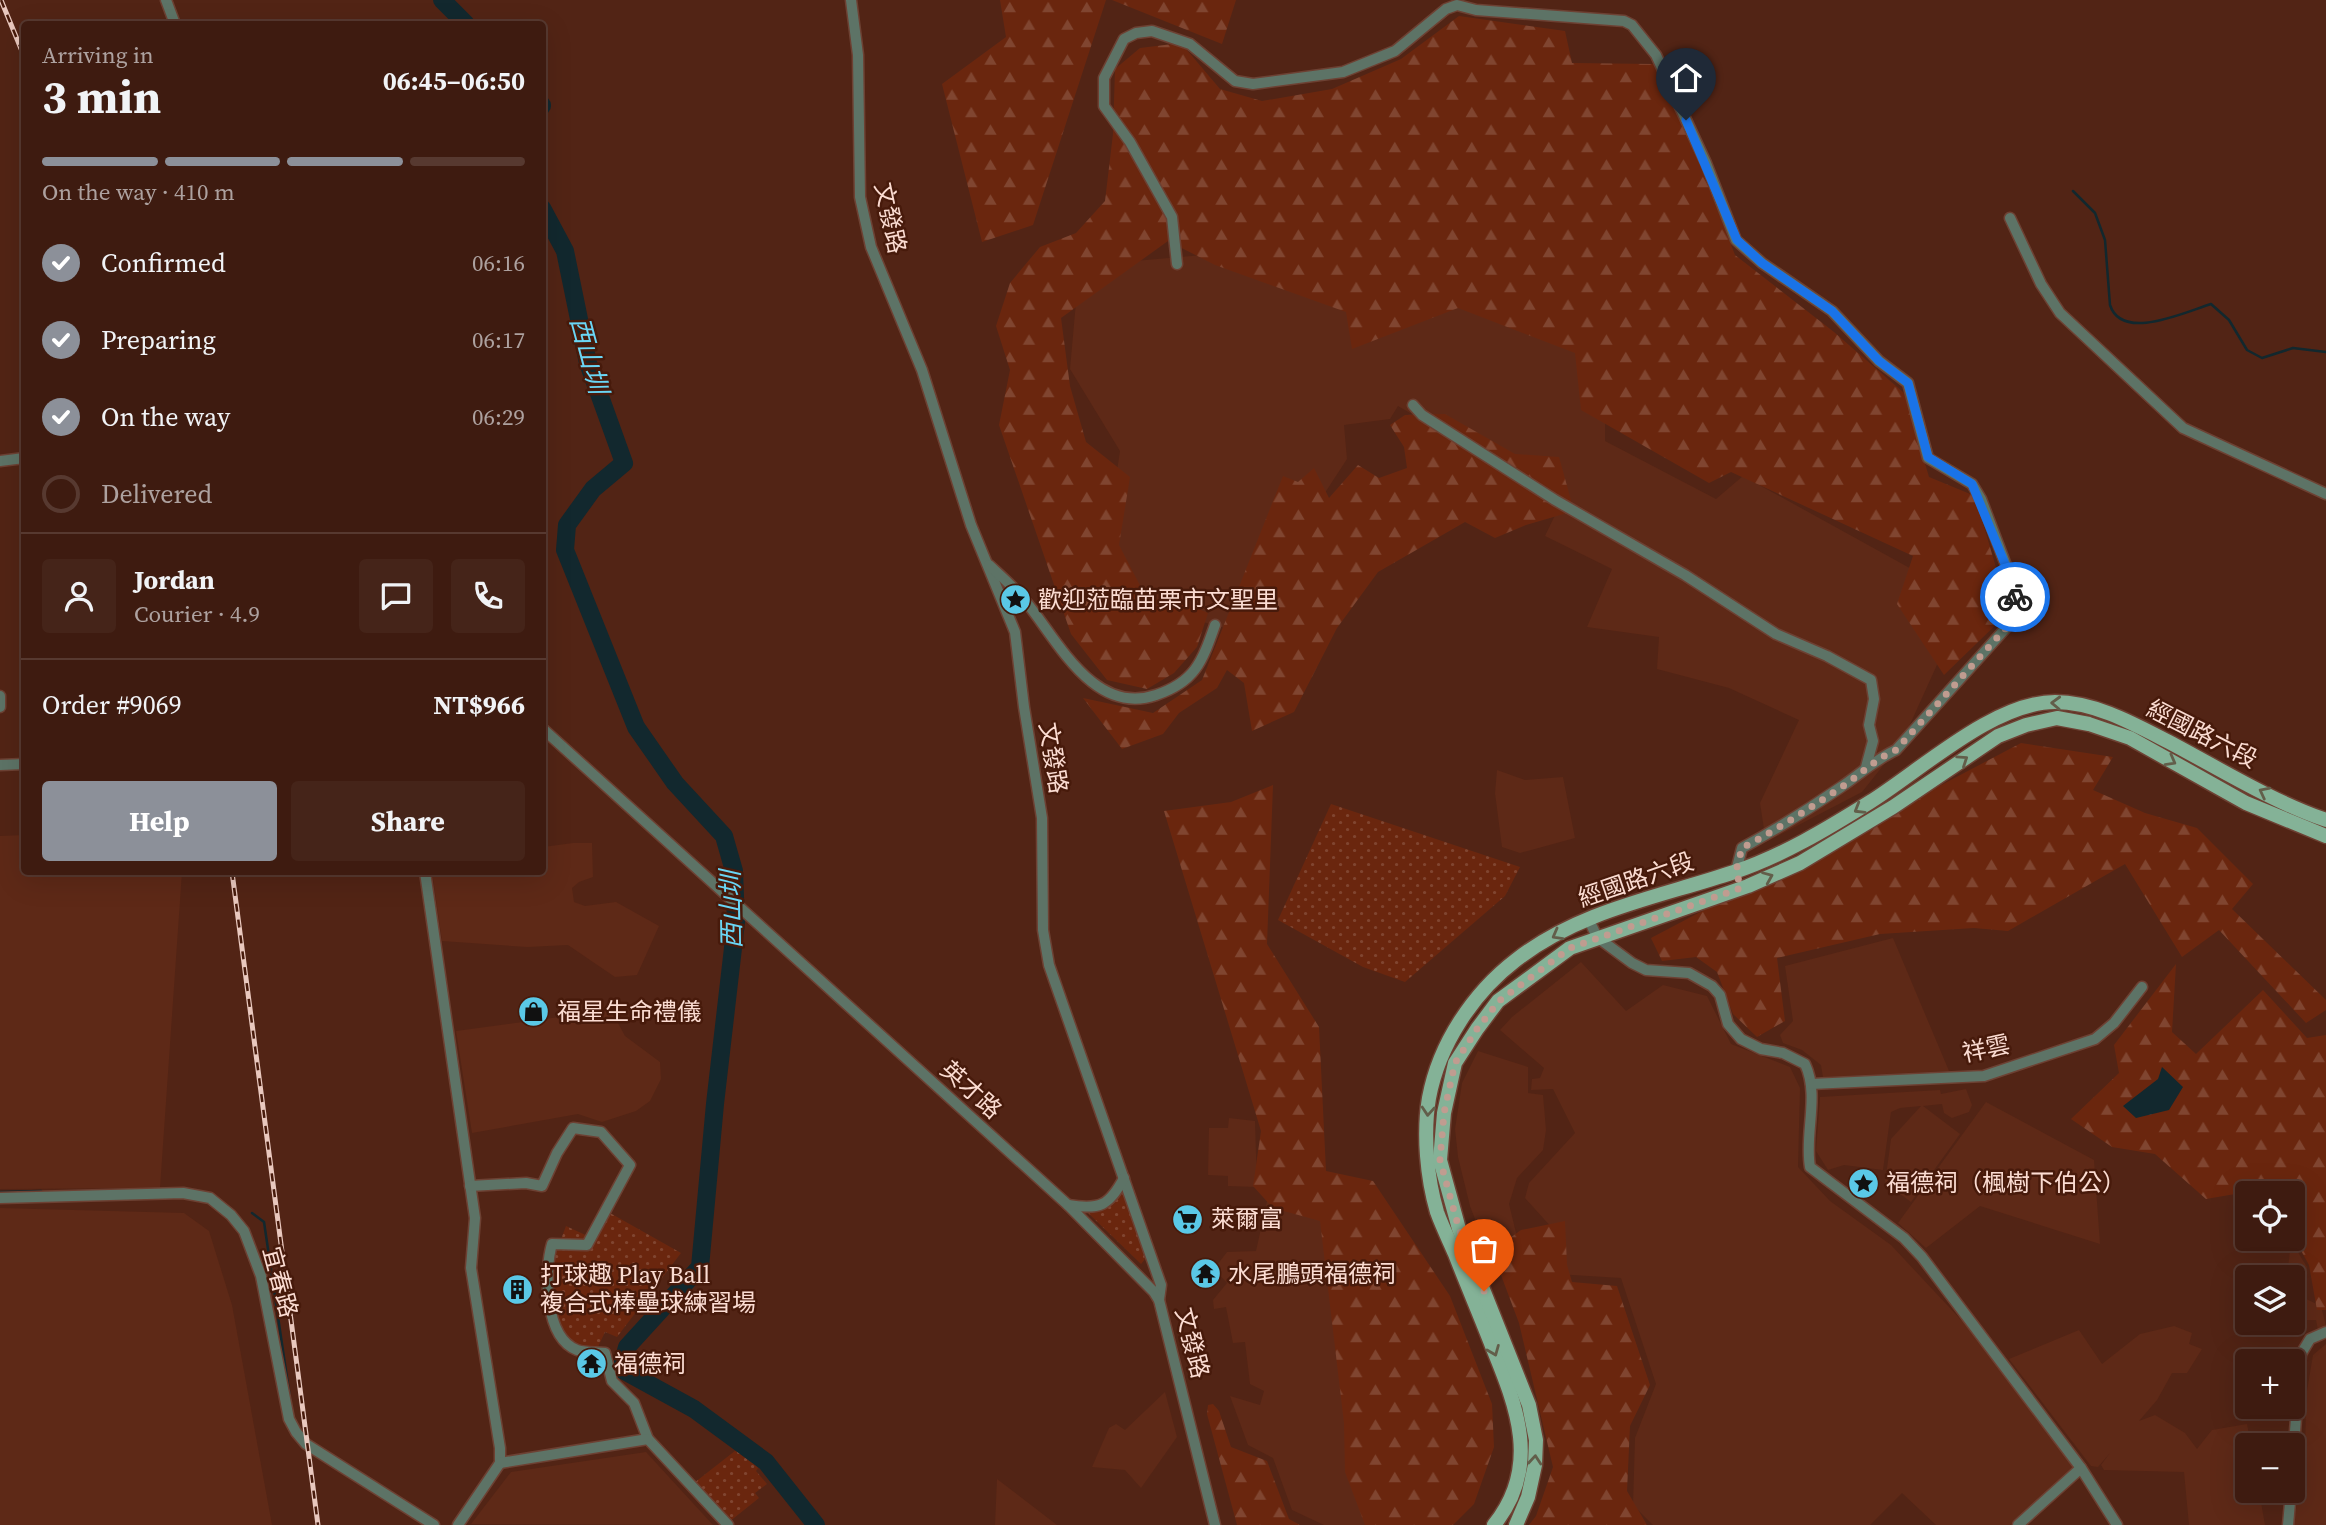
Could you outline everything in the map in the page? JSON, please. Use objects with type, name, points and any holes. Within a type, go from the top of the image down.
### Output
[{"type":"main road","name":"經國路六段","points":[[1494,1525],[1503,1513],[1520,1473],[1520,1421],[1508,1384],[1437,1211],[1428,1153],[1429,1097],[1441,1055],[1452,1033],[1496,977],[1519,958],[1588,918],[1736,871],[1806,840],[1871,802],[1968,736],[2005,714],[2031,704],[2058,702],[2104,712],[2133,724],[2272,797],[2325,829]]},
{"type":"main road","name":"經國路六段","points":[[1516,1525],[1528,1497],[1535,1465],[1536,1440],[1526,1393],[1464,1242],[1440,1160],[1444,1113],[1455,1063],[1499,1001],[1570,948],[1741,888],[1800,863],[1894,807],[1998,736],[2026,725],[2057,718],[2089,724],[2130,738],[2246,803],[2325,829]]},
{"type":"main road","points":[[1736,871],[1741,888]]},
{"type":"street","points":[[166,0],[174,21]]},
{"type":"street","name":"文發路","points":[[851,0],[858,55],[860,197],[865,225],[885,283],[922,370],[950,462],[985,561],[1015,632],[1042,818],[1043,930],[1049,965],[1161,1285],[1160,1300],[1215,1525]]},
{"type":"street","points":[[1177,264],[1172,217],[1130,142],[1104,106],[1104,78],[1124,39],[1136,33],[1152,31],[1190,44],[1235,81],[1253,84],[1343,72],[1395,51],[1446,9],[1457,5],[1476,10],[1604,18],[1632,25],[1656,55],[1706,163],[1737,240],[1762,263],[1832,311],[1879,361],[1908,383],[1928,457],[1972,484],[2012,581],[2014,619],[1896,750],[1879,757],[1866,770],[1790,822],[1742,848],[1736,871]]},
{"type":"street","points":[[2010,218],[2041,284],[2060,313],[2183,428],[2326,495]]},
{"type":"street","points":[[1413,405],[1422,415],[1555,500],[1685,575],[1776,634],[1871,680],[1874,699],[1869,724],[1873,741],[1866,770]]},
{"type":"street","points":[[0,461],[21,458]]},
{"type":"street","points":[[985,561],[1026,601],[1090,682],[1114,697],[1143,700],[1174,689],[1191,677],[1203,660],[1215,625]]},
{"type":"street","points":[[0,696],[0,707]]},
{"type":"street","name":"英才路","points":[[546,732],[1068,1205],[1160,1300]]},
{"type":"street","points":[[0,765],[21,764]]},
{"type":"street","points":[[425,875],[475,1218],[471,1268],[498,1429],[500,1463],[458,1525]]},
{"type":"street","points":[[1588,918],[1597,937],[1632,963],[1646,970],[1689,973],[1701,978],[1720,995],[1728,1024],[1741,1039],[1761,1049],[1783,1053],[1805,1064],[1811,1084],[1807,1154],[1810,1167],[1904,1238],[1922,1257],[2081,1468],[2117,1525]]},
{"type":"street","name":"祥雲","points":[[1811,1084],[1984,1076],[2095,1039],[2114,1023],[2142,987]]},
{"type":"street","points":[[470,1186],[526,1183],[542,1186],[572,1128],[601,1132],[630,1165],[587,1245],[552,1244],[547,1260],[551,1311],[557,1329],[565,1341],[576,1349],[605,1353],[612,1381],[634,1403],[648,1439],[728,1525]]},
{"type":"street","points":[[1068,1205],[1099,1207],[1108,1202],[1124,1178]]},
{"type":"street","name":"宜春路","points":[[0,1198],[183,1193],[209,1198],[231,1214],[244,1231],[261,1276],[289,1419],[296,1432],[306,1444],[434,1525]]},
{"type":"street","points":[[2295,1433],[2301,1354],[2310,1339],[2326,1332]]},
{"type":"street","points":[[500,1463],[648,1439]]},
{"type":"street","points":[[2018,1525],[2081,1468]]},
{"type":"street","points":[[2288,1525],[2290,1503]]},
{"type":"shaded area","points":[[1203,255],[1463,292],[1605,349],[1605,441],[1716,499],[1743,476],[1926,577],[1941,656],[1902,742],[1862,792],[1766,842],[1760,803],[1799,720],[1729,688],[1657,669],[1659,637],[1587,627],[1612,569],[1545,536],[1567,490],[1483,455],[1398,406],[1390,419],[1344,425],[1347,459],[1235,631],[1132,602],[1107,537],[1120,451],[1070,369],[1076,302],[1123,262]]},
{"type":"shaded area","points":[[1497,770],[1525,780],[1563,777],[1575,838],[1520,853],[1502,847],[1495,793]]},
{"type":"shaded area","points":[[21,835],[21,875],[182,875],[160,1188],[0,1189],[0,836]]},
{"type":"shaded area","points":[[592,843],[593,877],[572,888],[574,902],[585,906],[616,902],[659,926],[637,975],[615,977],[568,945],[527,947],[442,941],[432,875],[546,875],[546,847]]},
{"type":"shaded area","points":[[1893,938],[1949,1071],[1823,1077],[1821,1065],[1802,1050],[1783,1043],[1780,1035],[1793,1021],[1785,966]]},
{"type":"shaded area","points":[[1581,962],[1626,1011],[1663,985],[1707,996],[1731,1044],[1790,1067],[1800,1088],[1798,1167],[1830,1201],[1891,1245],[1992,1353],[2074,1468],[2010,1525],[1936,1525],[1902,1493],[1870,1525],[1653,1525],[1633,1505],[1635,1438],[1656,1384],[1621,1278],[1556,1274],[1553,1229],[1525,1198],[1529,1183],[1575,1133],[1553,1089],[1531,1090],[1532,1079],[1540,1078],[1544,1068],[1500,1030],[1512,1017]]},
{"type":"shaded area","points":[[611,1010],[625,1036],[660,1062],[661,1079],[650,1101],[636,1111],[602,1122],[578,1114],[472,1133],[456,1031]]},
{"type":"shaded area","points":[[1478,1051],[1528,1067],[1528,1093],[1543,1095],[1546,1130],[1543,1150],[1517,1178],[1509,1204],[1517,1237],[1485,1245],[1470,1206],[1458,1157],[1455,1129],[1462,1083]]},
{"type":"shaded area","points":[[1966,1089],[1972,1105],[1969,1112],[1952,1118],[1944,1113],[1942,1104],[1923,1106],[1960,1134],[1911,1202],[1885,1183],[1891,1139],[1921,1106],[1900,1108],[1891,1112],[1883,1170],[1844,1165],[1828,1170],[1816,1151],[1820,1097],[1940,1090],[1941,1094]]},
{"type":"shaded area","points":[[1986,1102],[2094,1160],[2100,1244],[1980,1206],[1926,1248],[1898,1223]]},
{"type":"shaded area","points":[[1229,1118],[1255,1121],[1257,1187],[1228,1186],[1228,1176],[1208,1175],[1209,1128],[1228,1128]]},
{"type":"shaded area","points":[[1268,1197],[1323,1216],[1378,1525],[1324,1525],[1292,1510],[1273,1458],[1248,1445],[1230,1396],[1260,1405],[1264,1391],[1250,1384],[1245,1342],[1233,1343],[1226,1307],[1214,1309],[1213,1300],[1227,1283],[1214,1269],[1227,1252],[1256,1251]]},
{"type":"shaded area","points":[[0,1208],[184,1213],[209,1231],[232,1305],[272,1525],[0,1525]]},
{"type":"shaded area","points":[[2290,1251],[2297,1251],[2307,1267],[2305,1288],[2305,1265],[2288,1265]]},
{"type":"shaded area","points":[[2305,1298],[2321,1306],[2326,1326],[2318,1330],[2316,1320],[2305,1320]]},
{"type":"shaded area","points":[[2174,1326],[2192,1333],[2189,1344],[2202,1349],[2187,1373],[2172,1373],[2157,1400],[2139,1421],[2155,1415],[2185,1433],[2197,1449],[2212,1430],[2247,1424],[2249,1433],[2235,1433],[2235,1503],[2261,1503],[2265,1525],[2189,1525],[2184,1472],[2104,1470],[2101,1465],[2110,1453],[2098,1467],[2091,1466],[2009,1359],[2079,1330],[2102,1364],[2140,1334]]},
{"type":"shaded area","points":[[2326,1344],[2326,1525],[2293,1525],[2297,1503],[2305,1503],[2306,1397],[2313,1355]]},
{"type":"shaded area","points":[[1165,1392],[1177,1437],[1141,1488],[1125,1470],[1092,1467],[1109,1428],[1116,1424],[1125,1430]]},
{"type":"shaded area","points":[[646,1452],[713,1525],[471,1524],[511,1472]]},
{"type":"shaded area","points":[[997,1479],[1057,1525],[995,1525]]},
{"type":"green space","points":[[1000,0],[1106,0],[1033,225],[982,242],[942,84],[1006,37]]},
{"type":"green space","points":[[1112,0],[1236,0],[1222,44]]},
{"type":"green space","points":[[1459,16],[1565,31],[1572,63],[1653,64],[1689,137],[1735,255],[1834,332],[1904,393],[1929,477],[1975,496],[2009,612],[1944,675],[1897,604],[1913,556],[1731,472],[1709,483],[1581,410],[1575,353],[1458,308],[1352,349],[1346,312],[1215,265],[1168,241],[1061,318],[1070,386],[1086,442],[1130,477],[1119,545],[1146,597],[1194,607],[1208,613],[1197,647],[1174,673],[1147,689],[1107,680],[1071,634],[999,425],[1010,370],[996,326],[1010,283],[1040,247],[1076,233],[1105,201],[1113,134],[1115,69],[1140,48],[1181,43],[1220,89],[1262,101],[1332,89],[1401,59]]},
{"type":"green space","points":[[1445,414],[1515,454],[1559,457],[1574,511],[1526,525],[1495,538],[1465,522],[1378,572],[1337,628],[1294,712],[1252,731],[1244,683],[1227,670],[1217,688],[1179,713],[1163,734],[1122,749],[1083,698],[1153,713],[1202,680],[1283,476],[1298,482],[1314,468],[1329,498],[1358,465],[1379,478],[1407,468],[1404,447],[1390,425],[1405,415]]},
{"type":"green space","points":[[2021,743],[2113,757],[2093,790],[2145,813],[2197,828],[2253,884],[2232,909],[2326,1000],[2326,1010],[2306,1023],[2219,930],[2182,957],[2125,864],[2008,931],[1974,928],[1880,934],[1777,958],[1785,1021],[1757,1037],[1733,1014],[1717,972],[1696,957],[1662,961],[1651,938]]},
{"type":"green space","points":[[1273,785],[1267,944],[1319,1027],[1326,1171],[1373,1181],[1450,1296],[1492,1404],[1494,1447],[1474,1504],[1453,1525],[1365,1525],[1345,1472],[1344,1423],[1320,1221],[1273,1208],[1253,1186],[1261,1131],[1164,811],[1231,802]]},
{"type":"green space","points":[[1331,804],[1520,867],[1505,896],[1405,982],[1363,967],[1278,920]]},
{"type":"green space","points":[[2176,964],[2172,1032],[2196,1054],[2263,990],[2307,1038],[2326,1035],[2326,1310],[2317,1310],[2309,1265],[2301,1251],[2305,1251],[2305,1181],[2235,1181],[2235,1194],[2206,1199],[2155,1154],[2112,1147],[2071,1119],[2119,1073],[2114,1045]]},
{"type":"green space","points":[[1121,1191],[1125,1193],[1145,1259],[1141,1264],[1086,1211],[1107,1207]]},
{"type":"green space","points":[[610,1213],[681,1253],[617,1337],[605,1332],[598,1347],[573,1344],[565,1337],[551,1300],[551,1266],[566,1226],[594,1239]]},
{"type":"green space","points":[[1565,1221],[1567,1265],[1572,1282],[1617,1286],[1650,1385],[1630,1426],[1627,1491],[1647,1525],[1529,1525],[1536,1516],[1553,1467],[1519,1323],[1492,1251],[1521,1230]]},
{"type":"green space","points":[[1213,1404],[1219,1411],[1231,1447],[1267,1461],[1289,1519],[1300,1525],[1237,1525],[1207,1414],[1208,1405]]},
{"type":"green space","points":[[740,1447],[758,1468],[756,1471],[767,1484],[755,1493],[759,1498],[729,1522],[694,1483]]},
{"type":"water","points":[[2162,1067],[2183,1087],[2169,1110],[2136,1118],[2123,1106],[2158,1079]]},
{"type":"waterway","name":"西山圳","points":[[442,0],[463,21]]},
{"type":"waterway","points":[[2073,191],[2095,213],[2105,240],[2110,305],[2117,316],[2127,322],[2140,323],[2171,318],[2211,304],[2229,320],[2247,350],[2262,358],[2293,348],[2326,352]]},
{"type":"waterway","name":"西山圳","points":[[546,215],[565,251],[588,363],[624,463],[593,489],[567,525],[565,550],[636,727],[675,783],[724,836],[734,871],[736,922],[700,1267],[627,1347],[621,1369],[694,1409],[766,1462],[816,1525]]},
{"type":"waterway","points":[[0,1192],[41,1191]]},
{"type":"waterway","points":[[252,1213],[264,1222],[291,1405]]},
{"type":"railway","points":[[1,0],[21,49]]},
{"type":"railway","points":[[232,875],[318,1525]]},
{"type":"way so far","points":[[1484,1291],[1459,1229],[1440,1160],[1444,1113],[1455,1063],[1477,1029],[1499,1001],[1570,948],[1741,888],[1736,871],[1742,848],[1790,822],[1866,770],[1879,757],[1896,750],[2014,619],[2015,597]]},
{"type":"place","name":"歡迎蒞臨苗栗市文聖里","points":[[1015,600]]},
{"type":"place","name":"福星生命禮儀","points":[[534,1012]]},
{"type":"place","name":"福德祠（楓樹下伯公）","points":[[1863,1183]]},
{"type":"place","name":"萊爾富","points":[[1188,1219]]},
{"type":"place","name":"水尾鵬頭福德祠","points":[[1205,1274]]},
{"type":"place","name":"打球趣 Play Ball 複合式棒壘球練習場","points":[[517,1289]]},
{"type":"place","name":"福德祠","points":[[591,1364]]},
{"type":"route","points":[[1686,120],[1737,240],[1762,263],[1832,311],[1879,361],[1908,383],[1928,457],[1972,484],[2012,581],[2015,597]]}]
